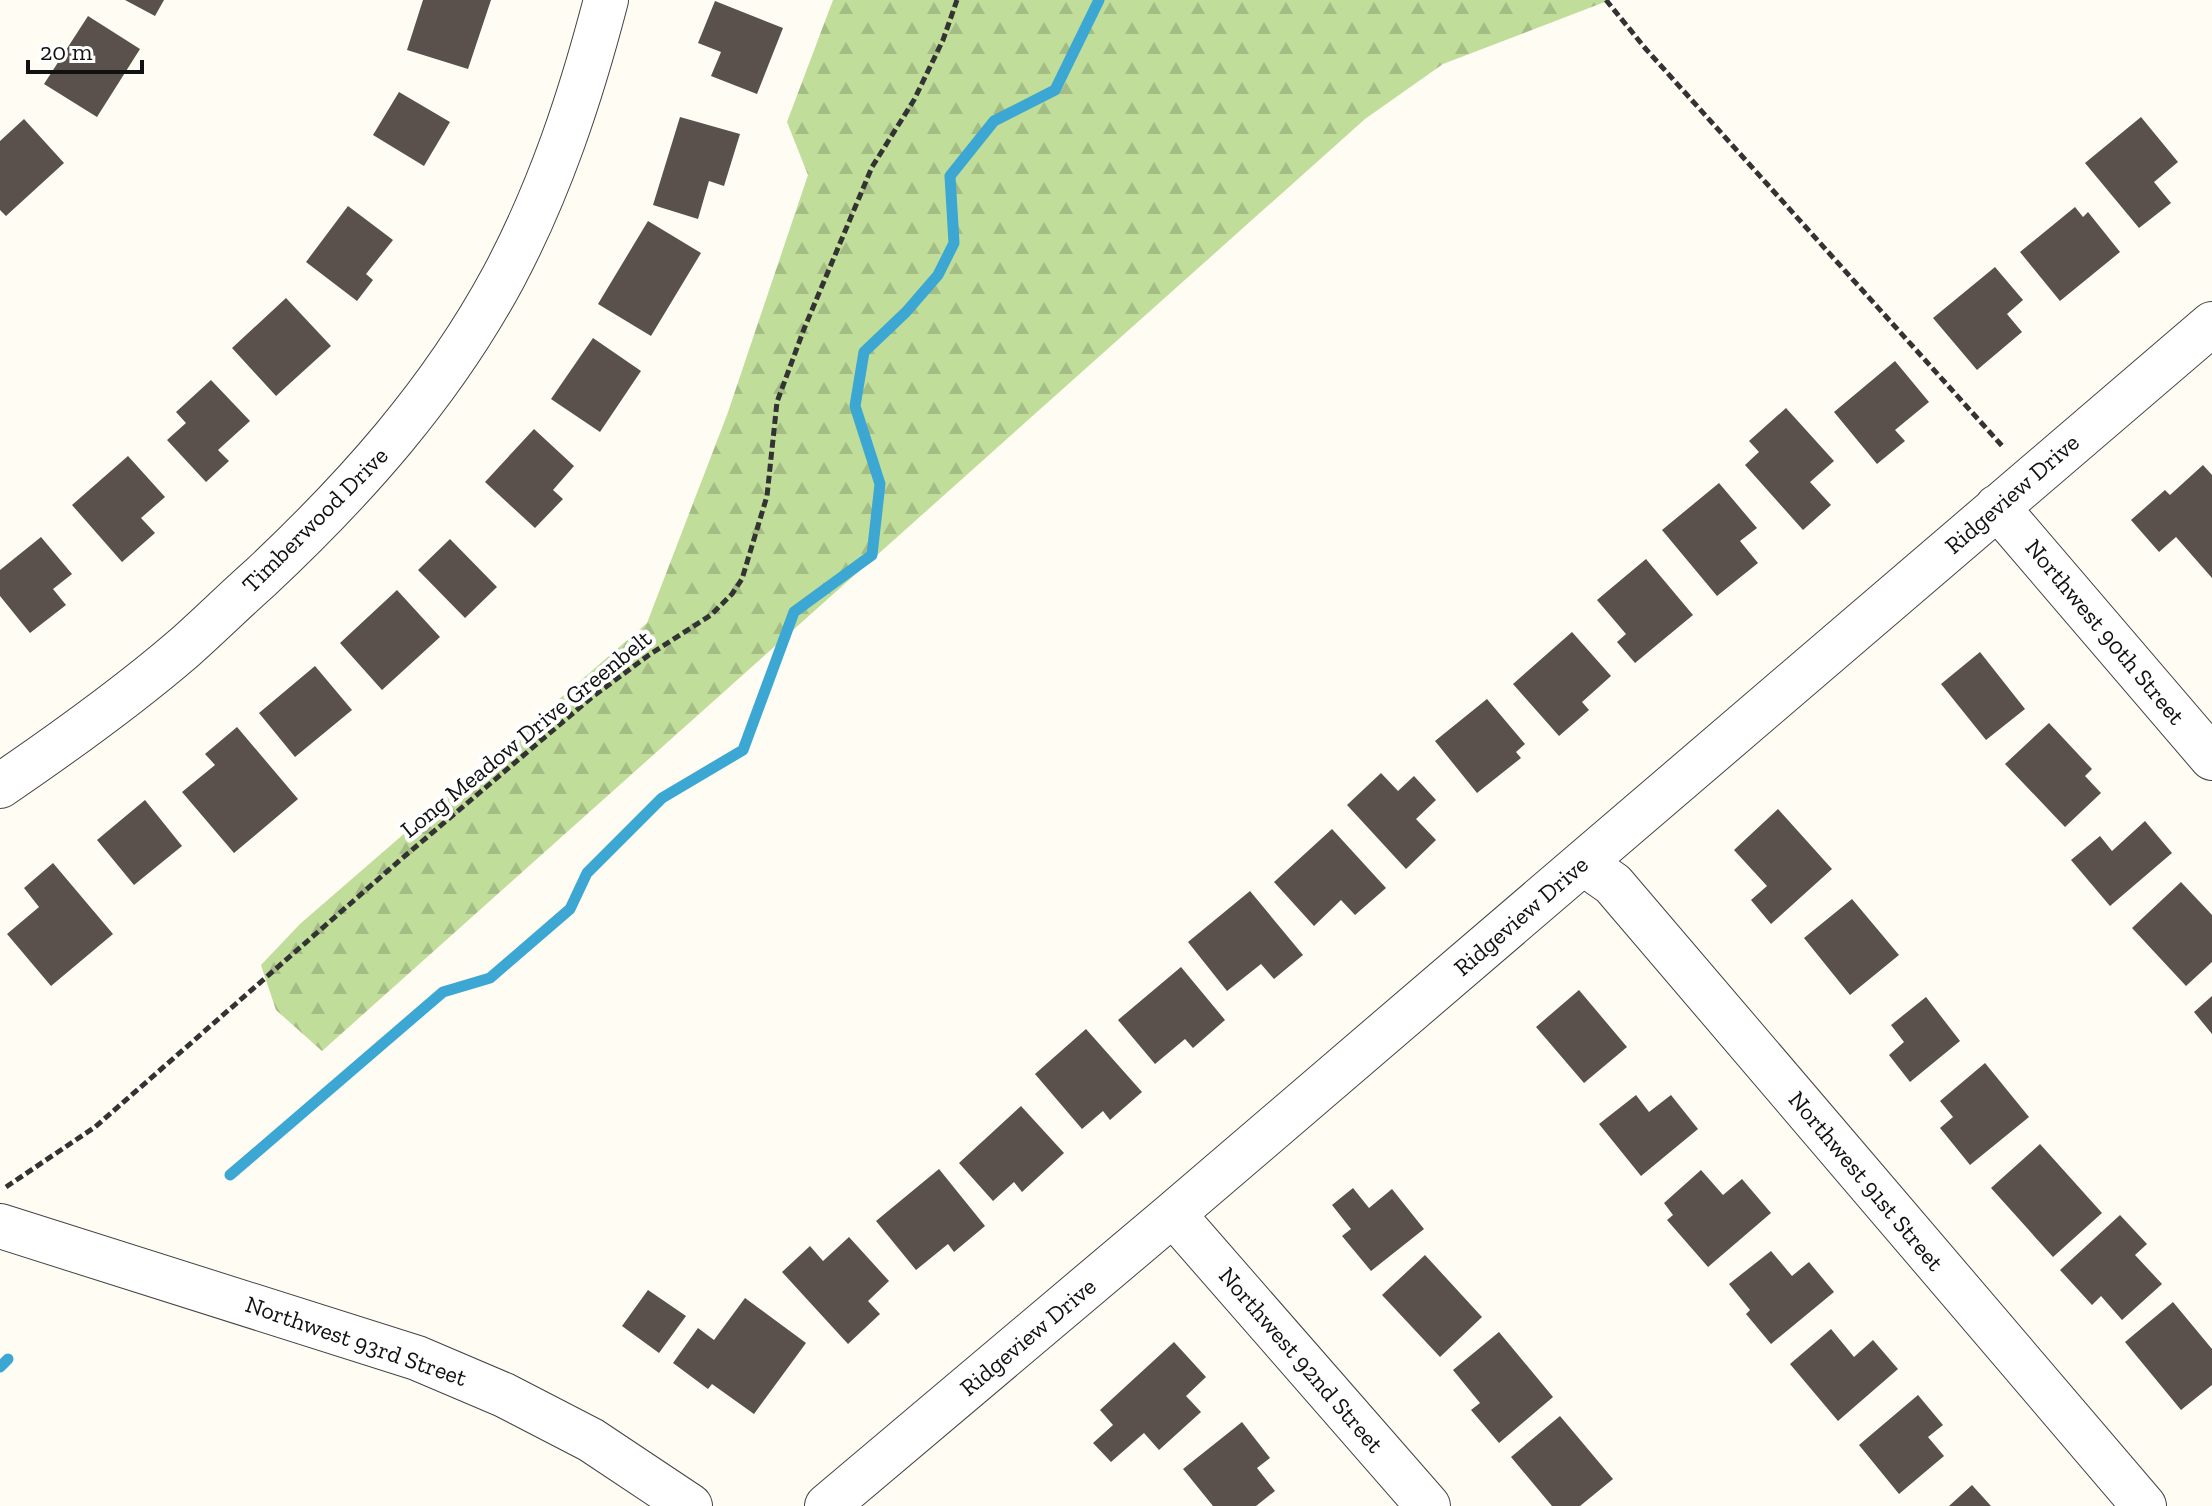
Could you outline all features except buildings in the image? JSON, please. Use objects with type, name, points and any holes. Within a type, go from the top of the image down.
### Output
[{"type":"street","name":"Timberwood Drive","points":[[0,786],[83,729],[184,648],[325,517],[393,442],[451,363],[509,265],[547,185],[580,97],[606,0]]},
{"type":"street","name":"Ridgeview Drive","points":[[827,1506],[1173,1214],[2212,324]]},
{"type":"street","name":"Northwest 90th Street","points":[[1997,507],[2212,758]]},
{"type":"street","name":"Northwest 91st Street","points":[[1583,863],[1613,884],[2144,1506]]},
{"type":"street","name":"Northwest 92nd Street","points":[[1173,1214],[1428,1506]]},
{"type":"street","name":"Northwest 93rd Street","points":[[0,1226],[417,1358],[504,1395],[591,1440],[690,1506]]},
{"type":"path","name":"Long Meadow Drive Greenbelt","points":[[0,1191],[95,1127],[591,698],[711,615],[732,594],[742,579],[767,496],[777,402],[804,329],[872,167],[914,100],[943,40],[957,0]]},
{"type":"path","points":[[1606,0],[1645,48],[2032,478]]},
{"type":"green space","points":[[833,0],[1610,0],[1443,64],[1365,119],[322,1051],[276,1010],[261,965],[300,924],[647,623],[727,415],[808,175],[787,122]]},
{"type":"waterway","points":[[230,1175],[443,992],[490,978],[570,909],[587,873],[662,798],[743,750],[794,612],[872,555],[880,484],[855,406],[864,352],[906,312],[938,275],[954,243],[950,176],[994,121],[1055,90],[1099,0]]},
{"type":"waterway","points":[[0,1367],[8,1359]]}]
